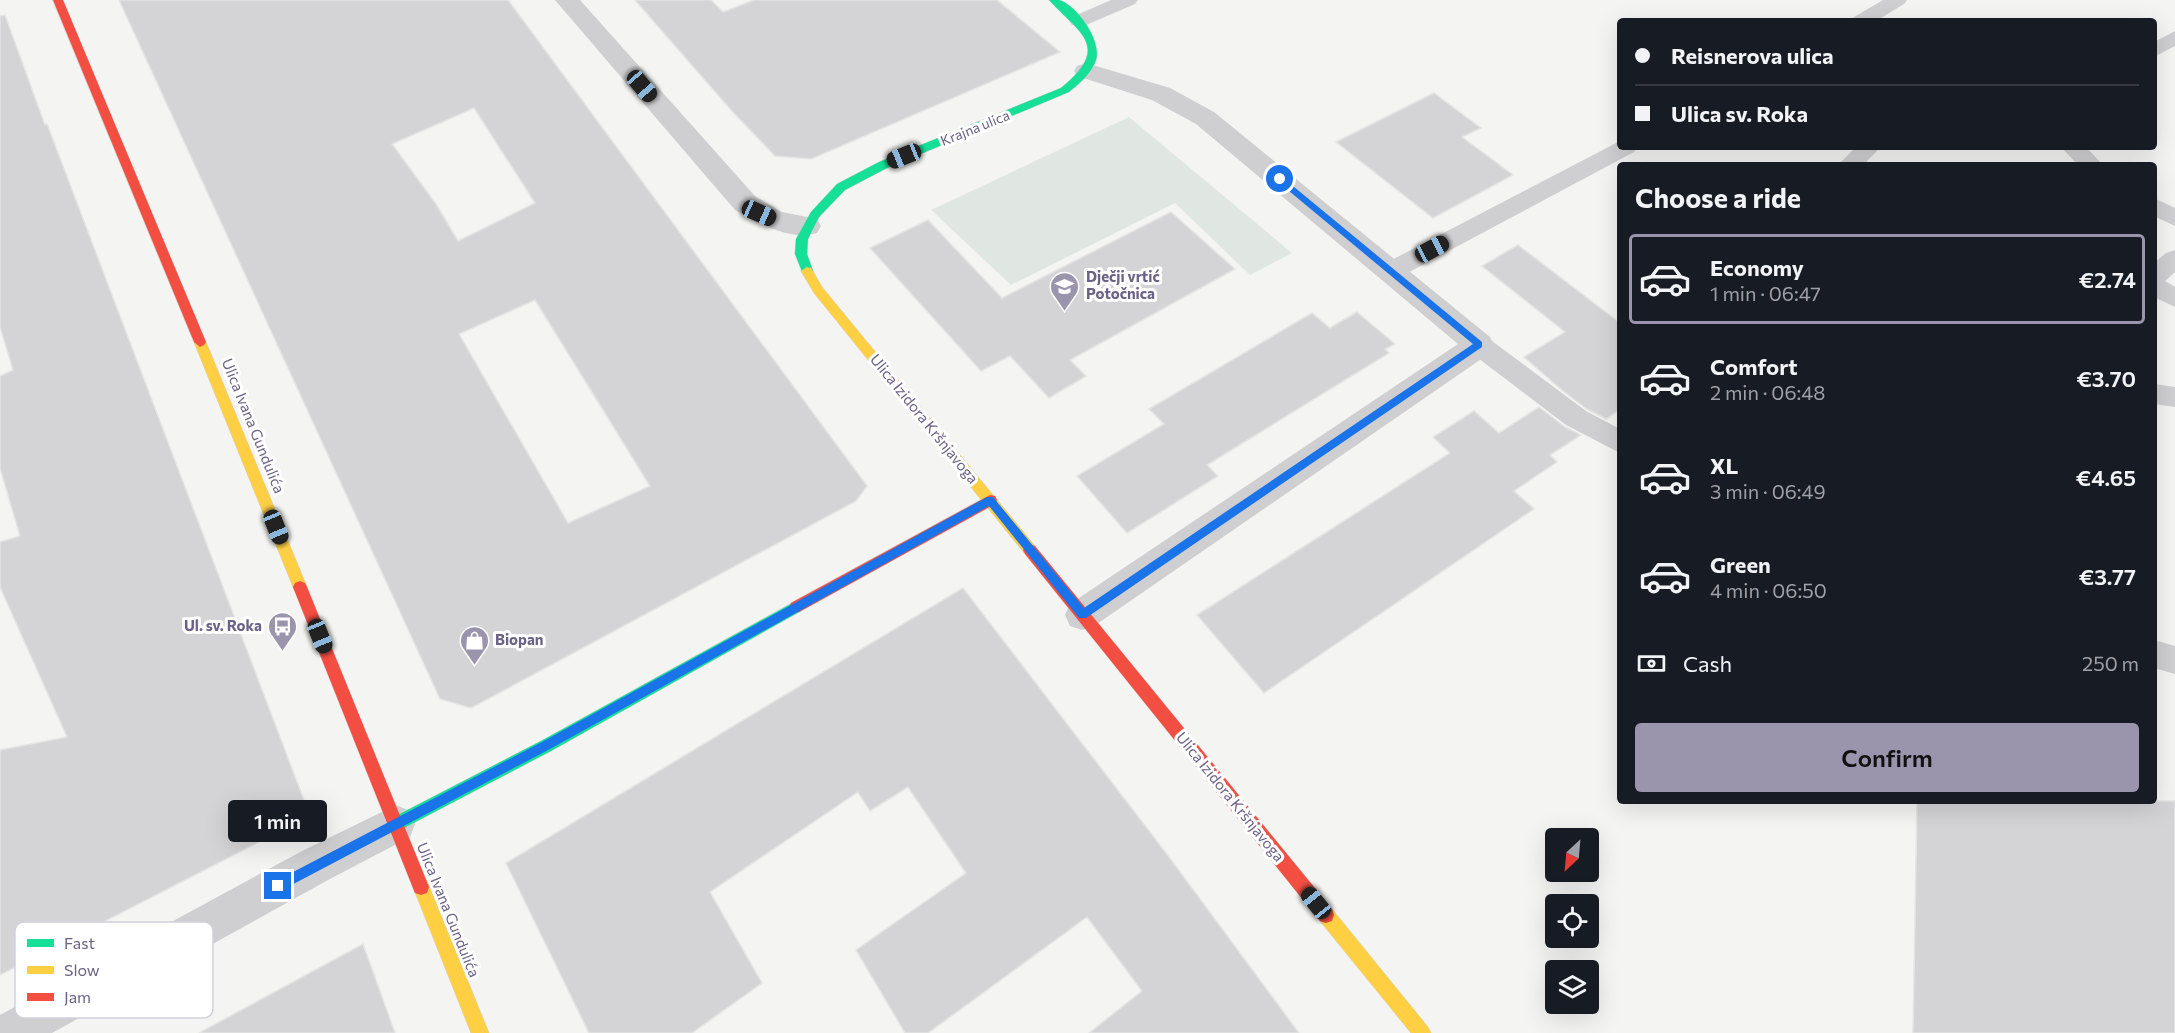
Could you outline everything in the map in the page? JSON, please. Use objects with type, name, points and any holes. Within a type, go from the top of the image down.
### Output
[{"type":"street","name":"Ulica Ivana Gundulića","points":[[58,0],[241,440],[480,1033]]},
{"type":"street","points":[[567,0],[745,203],[775,220],[807,226]]},
{"type":"street","points":[[1054,0],[1087,29],[1093,47],[1086,71],[1161,94],[1205,118],[1479,345],[1083,615]]},
{"type":"street","name":"Krajna ulica","points":[[807,226],[827,200],[841,187],[860,176],[1065,90],[1086,71]]},
{"type":"street","name":"Ulica Izidora Kršnjavoga","points":[[807,226],[802,239],[801,254],[806,270],[818,290],[1422,1033]]},
{"type":"street","points":[[212,922],[316,865],[546,746],[990,500]]},
{"type":"street","points":[[10,1033],[37,1018]]},
{"type":"lane","points":[[1079,21],[1128,0]]},
{"type":"lane","points":[[1866,18],[1897,0]]},
{"type":"lane","points":[[2157,49],[2175,37]]},
{"type":"lane","points":[[1390,271],[1620,150]]},
{"type":"lane","points":[[1852,162],[1866,150]]},
{"type":"lane","points":[[2075,150],[2088,162]]},
{"type":"lane","points":[[2157,208],[2175,218]]},
{"type":"lane","points":[[2157,274],[2175,259]]},
{"type":"lane","points":[[2157,288],[2175,298]]},
{"type":"lane","points":[[1479,345],[1576,418],[1617,440]]},
{"type":"lane","points":[[2157,394],[2175,397]]},
{"type":"lane","points":[[2157,655],[2175,660]]},
{"type":"shaded area","points":[[1129,117],[1292,253],[1250,275],[1175,203],[1011,285],[931,210]]},
{"type":"building","points":[[119,0],[508,0],[867,486],[856,501],[471,708],[440,699]],"holes":[[[474,108],[535,203],[458,241],[436,204],[392,144]],[[535,300],[650,486],[568,523],[459,334]]]},
{"type":"building","points":[[635,0],[711,0],[723,12],[754,0],[997,0],[1060,52],[811,159],[775,156],[731,110]]},
{"type":"building","points":[[5,15],[310,816],[103,922],[15,922],[15,967],[0,975],[0,750],[67,737],[0,587],[0,542],[20,536],[0,468],[0,376],[13,370],[0,327],[0,16]]},
{"type":"building","points":[[1434,93],[1481,128],[1462,137],[1513,175],[1433,218],[1336,142]]},
{"type":"building","points":[[1171,212],[1235,269],[1070,360],[1086,376],[1049,398],[1010,356],[981,371],[870,248],[928,220],[1002,298]]},
{"type":"building","points":[[1518,245],[1617,321],[1617,411],[1606,419],[1587,409],[1524,357],[1565,332],[1482,266]]},
{"type":"building","points":[[1357,312],[1395,344],[1385,349],[1389,353],[1207,465],[1218,476],[1127,533],[1077,476],[1164,424],[1149,409],[1312,313],[1330,328]]},
{"type":"building","points":[[1539,407],[1565,427],[1581,435],[1550,455],[1557,462],[1514,491],[1534,509],[1264,693],[1197,615],[1450,453],[1433,437],[1474,411],[1499,433]]},
{"type":"building","points":[[963,588],[1169,857],[1299,1033],[1089,1033],[1142,991],[1087,917],[928,1033],[905,1033],[856,950],[966,873],[908,787],[870,811],[858,792],[710,892],[762,983],[692,1033],[589,1033],[506,863]]},
{"type":"building","points":[[2157,801],[2175,801],[2175,1033],[1913,1033],[1917,804],[2157,804]]},
{"type":"building","points":[[363,944],[395,1033],[199,1033]]},
{"type":"traffic: fast","points":[[807,271],[801,254],[802,239],[815,215],[841,187],[883,165],[1065,90],[1082,76],[1091,59],[1090,39],[1079,22],[1054,0]]},
{"type":"traffic: fast","points":[[396,824],[546,746],[796,607]]},
{"type":"traffic: slow","points":[[807,271],[818,290],[1030,550]]},
{"type":"traffic: slow","points":[[200,342],[300,587]]},
{"type":"traffic: slow","points":[[421,887],[480,1033]]},
{"type":"traffic: slow","points":[[1326,915],[1422,1033]]},
{"type":"traffic: jam","points":[[58,0],[200,342]]},
{"type":"traffic: jam","points":[[796,607],[990,500]]},
{"type":"traffic: jam","points":[[1030,550],[1326,915]]},
{"type":"traffic: jam","points":[[300,587],[421,887]]},
{"type":"place","name":"Dječji vrtić Potočnica","points":[[1065,312]]},
{"type":"place","name":"Ul. sv. Roka","points":[[283,652]]},
{"type":"place","name":"Biopan","points":[[474,666]]},
{"type":"route","points":[[278,886],[546,746],[990,500],[1083,615],[1479,345],[1280,179]]}]
